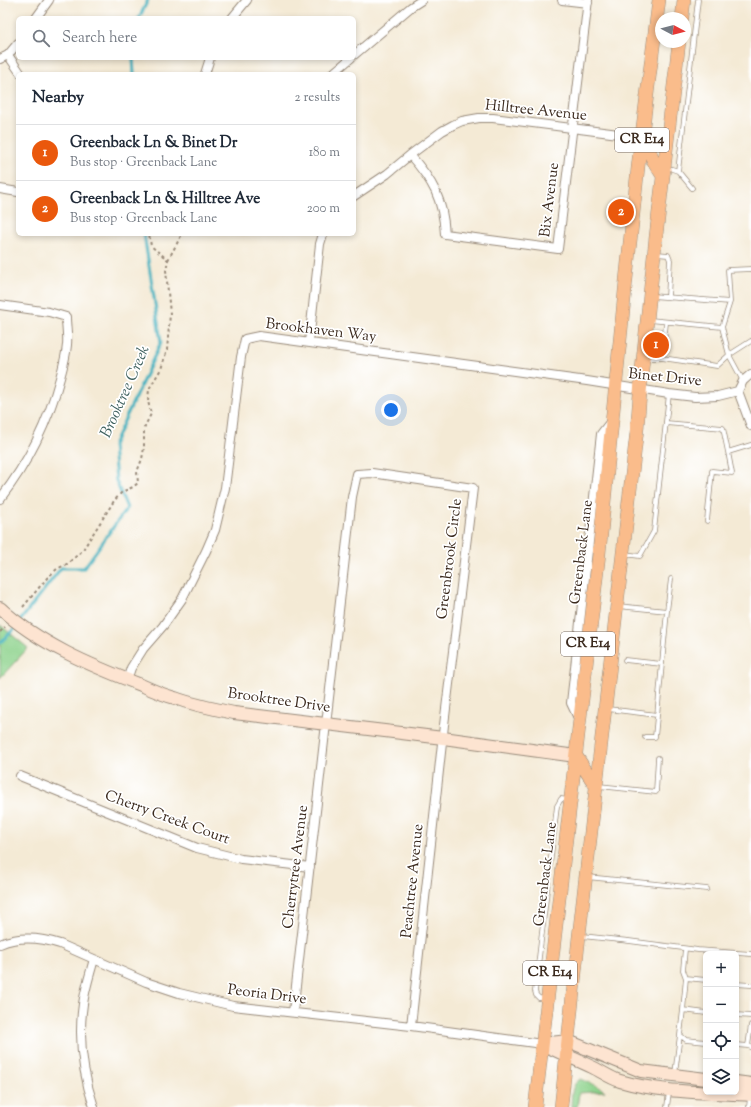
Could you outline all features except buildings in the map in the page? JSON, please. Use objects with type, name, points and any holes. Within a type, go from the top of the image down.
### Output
[{"type":"main road","name":"Greenback Lane","points":[[535,1107],[599,554],[626,280],[659,0]]},
{"type":"main road","points":[[683,12],[684,0]]},
{"type":"main road","name":"CR E14","points":[[561,1107],[596,786],[618,606],[654,253],[667,172],[678,48]]},
{"type":"main road","points":[[642,137],[648,146],[653,160],[667,172]]},
{"type":"main road","points":[[576,756],[596,786]]},
{"type":"street","points":[[37,16],[49,0]]},
{"type":"street","points":[[234,16],[246,0]]},
{"type":"street","points":[[356,53],[411,7],[422,0]]},
{"type":"street","points":[[562,0],[588,1]]},
{"type":"street","name":"Bix Avenue","points":[[410,155],[426,174],[435,189],[441,204],[445,234],[558,249],[588,1]]},
{"type":"street","points":[[0,59],[8,54],[16,45]]},
{"type":"street","points":[[8,54],[20,72]]},
{"type":"street","points":[[206,72],[209,60]]},
{"type":"street","points":[[334,72],[349,60]]},
{"type":"street","name":"Hilltree Avenue","points":[[356,195],[387,174],[442,131],[462,121],[480,118],[494,118],[642,137]]},
{"type":"street","points":[[0,189],[16,192]]},
{"type":"street","points":[[309,342],[322,236]]},
{"type":"street","points":[[0,305],[49,312],[66,317],[67,344],[55,398],[38,439],[22,468],[0,499]]},
{"type":"street","name":"Brookhaven Way","points":[[127,680],[131,668],[143,649],[163,626],[182,598],[206,552],[215,530],[225,488],[241,357],[245,339],[260,336],[309,342],[615,386]]},
{"type":"street","points":[[751,374],[738,390],[751,426]]},
{"type":"street","name":"Binet Drive","points":[[615,386],[695,397],[718,396],[738,390]]},
{"type":"street","name":"Greenbrook Circle","points":[[326,724],[352,497],[357,474],[372,474],[473,488],[443,738]]},
{"type":"street","name":"Brooktree Drive","points":[[2,610],[32,632],[93,666],[175,698],[234,713],[443,738],[576,756]]},
{"type":"street","name":"Cherrytree Avenue","points":[[293,1012],[326,724]]},
{"type":"street","name":"Peachtree Avenue","points":[[411,1026],[443,738]]},
{"type":"street","name":"Cherry Creek Court","points":[[20,776],[197,848],[241,859],[310,868]]},
{"type":"street","name":"Peoria Drive","points":[[0,944],[19,939],[44,940],[60,944],[146,982],[179,993],[233,1006],[411,1026],[542,1044]]},
{"type":"street","points":[[94,959],[83,1004],[81,1027],[85,1073],[94,1107]]},
{"type":"street","points":[[542,1044],[568,1042],[641,1071],[703,1079]]},
{"type":"street","points":[[542,1044],[593,1067],[618,1081],[644,1087],[670,1090],[750,1095]]},
{"type":"street","points":[[739,1085],[750,1095]]},
{"type":"lane","points":[[692,188],[678,171],[698,0]]},
{"type":"lane","points":[[667,172],[678,171]]},
{"type":"lane","points":[[654,253],[668,255],[670,260],[668,297]]},
{"type":"lane","points":[[743,382],[729,355],[722,327],[730,302],[728,270],[751,269]]},
{"type":"lane","points":[[650,296],[730,302]]},
{"type":"lane","points":[[647,320],[722,327]]},
{"type":"lane","points":[[662,358],[666,322]]},
{"type":"lane","points":[[643,358],[662,358],[717,366],[729,355],[751,341]]},
{"type":"lane","points":[[623,554],[640,556],[654,531],[669,394]]},
{"type":"lane","points":[[666,423],[722,428],[732,473],[712,471],[707,520]]},
{"type":"lane","points":[[728,452],[751,445]]},
{"type":"lane","points":[[646,736],[655,737],[666,611],[671,579]]},
{"type":"lane","points":[[618,606],[666,611]]},
{"type":"lane","points":[[625,660],[662,664]]},
{"type":"lane","points":[[606,708],[657,715]]},
{"type":"lane","points":[[596,786],[656,792],[658,758]]},
{"type":"lane","points":[[586,877],[707,889]]},
{"type":"lane","points":[[579,936],[751,954]]},
{"type":"lane","points":[[675,1075],[686,978],[683,970],[685,948]]},
{"type":"lane","points":[[686,978],[703,980]]},
{"type":"lane","points":[[739,984],[751,985]]},
{"type":"lane","points":[[682,1010],[703,1013]]},
{"type":"lane","points":[[739,1015],[751,1016]]},
{"type":"lane","points":[[739,1045],[749,1046],[751,1025]]},
{"type":"lane","points":[[680,1035],[686,1040],[703,1042]]},
{"type":"lane","points":[[667,1107],[670,1090]]},
{"type":"path","points":[[149,236],[151,246],[168,260]]},
{"type":"path","points":[[22,607],[47,578],[57,569],[67,564],[82,552],[114,501],[122,492],[138,483],[137,472],[143,453],[144,428],[151,414],[148,401],[149,389],[161,369],[166,350],[170,314],[166,270],[168,260],[181,236]]},
{"type":"path","points":[[0,632],[5,627]]},
{"type":"green space","points":[[0,625],[28,648],[0,678]]},
{"type":"green space","points":[[581,1079],[605,1091],[579,1093],[577,1107],[571,1107],[573,1087],[577,1081]]},
{"type":"waterway","name":"Brooktree Creek","points":[[140,16],[148,0]]},
{"type":"waterway","name":"Brooktree Creek","points":[[133,60],[134,72]]},
{"type":"waterway","name":"Brooktree Creek","points":[[20,621],[61,568],[84,568],[127,508],[116,481],[113,445],[161,342],[144,236]]},
{"type":"waterway","name":"Brooktree Creek","points":[[0,643],[17,626]]},
{"type":"place","name":"Greenback Ln & Hilltree Ave","points":[[621,212]]},
{"type":"place","name":"Greenback Ln & Binet Dr","points":[[656,345]]}]
